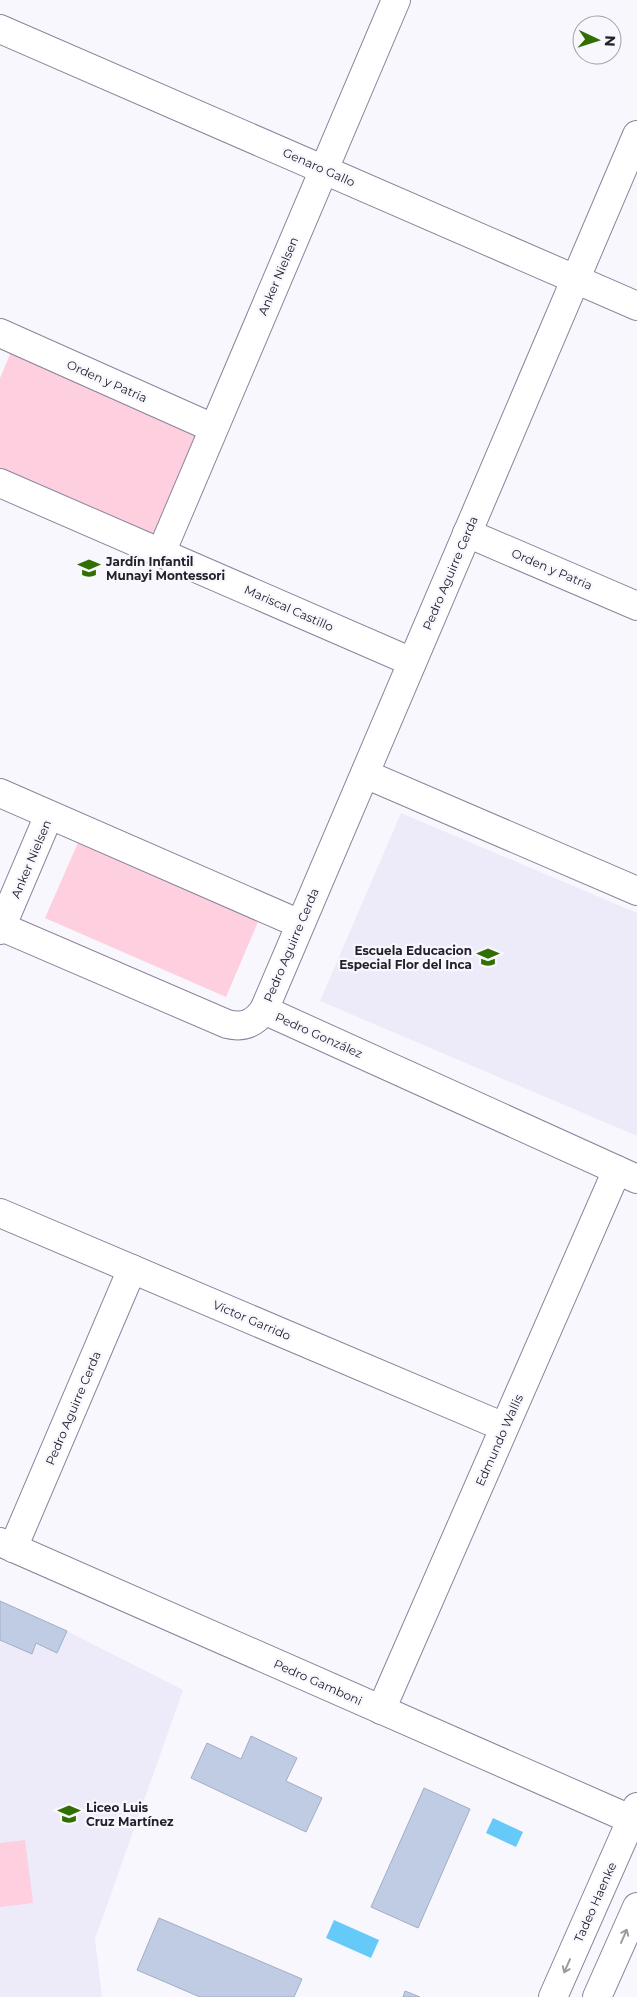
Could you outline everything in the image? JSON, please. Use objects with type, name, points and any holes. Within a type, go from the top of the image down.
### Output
[{"type":"street","name":"Anker Nielsen","points":[[160,553],[396,0]]},
{"type":"street","name":"Genaro Gallo","points":[[0,29],[637,306]]},
{"type":"street","name":"Pedro Aguirre Cerda","points":[[264,1010],[637,135]]},
{"type":"street","name":"Orden y Patria","points":[[0,334],[213,428]]},
{"type":"street","name":"Mariscal Castillo","points":[[0,483],[412,662]]},
{"type":"street","name":"Orden y Patria","points":[[467,533],[637,606]]},
{"type":"street","points":[[365,774],[637,891]]},
{"type":"street","points":[[0,793],[300,924]]},
{"type":"street","name":"Anker Nielsen","points":[[1,928],[50,815]]},
{"type":"street","name":"Pedro González","points":[[1,928],[227,1024],[243,1026],[250,1024],[264,1010],[627,1174]]},
{"type":"street","name":"Edmundo Wallis","points":[[381,1710],[504,1427],[627,1174]]},
{"type":"street","name":"Víctor Garrido","points":[[0,1213],[504,1427]]},
{"type":"street","name":"Pedro Aguirre Cerda","points":[[7,1545],[132,1269]]},
{"type":"street","name":"Pedro Gamboni","points":[[7,1545],[381,1710],[635,1816]]},
{"type":"street","name":"Tadeo Haenke","points":[[553,1997],[635,1816]]},
{"type":"street","points":[[597,1997],[637,1907]]},
{"type":"shaded area","points":[[11,352],[200,433],[156,535],[0,468],[0,378]]},
{"type":"shaded area","name":"Escuela Educacion Especial Flor del Inca","points":[[401,813],[637,913],[637,1136],[320,1001]]},
{"type":"shaded area","points":[[80,838],[260,917],[226,997],[45,918]]},
{"type":"shaded area","name":"Liceo Luis Cruz Martínez","points":[[0,1601],[67,1631],[183,1690],[95,1939],[102,1997],[0,1997]]},
{"type":"shaded area","points":[[25,1840],[33,1903],[0,1907],[0,1843]]},
{"type":"water","points":[[493,1818],[523,1832],[516,1847],[486,1833]]},
{"type":"water","points":[[334,1920],[379,1940],[371,1958],[326,1938]]},
{"type":"building","points":[[0,1601],[67,1631],[57,1653],[36,1643],[32,1654],[0,1640]]},
{"type":"building","points":[[251,1736],[297,1758],[286,1781],[322,1798],[306,1832],[191,1778],[207,1743],[241,1759]]},
{"type":"building","points":[[424,1788],[470,1809],[418,1928],[371,1907]]},
{"type":"building","points":[[159,1918],[302,1979],[294,1997],[200,1997],[137,1970]]},
{"type":"building","points":[[405,1991],[420,1997],[403,1997]]},
{"type":"place","name":"Jardín Infantil Munayi Montessori","points":[[89,568]]},
{"type":"place","name":"Escuela Educacion Especial Flor del Inca","points":[[488,957]]},
{"type":"place","name":"Liceo Luis Cruz Martínez","points":[[69,1814]]}]
